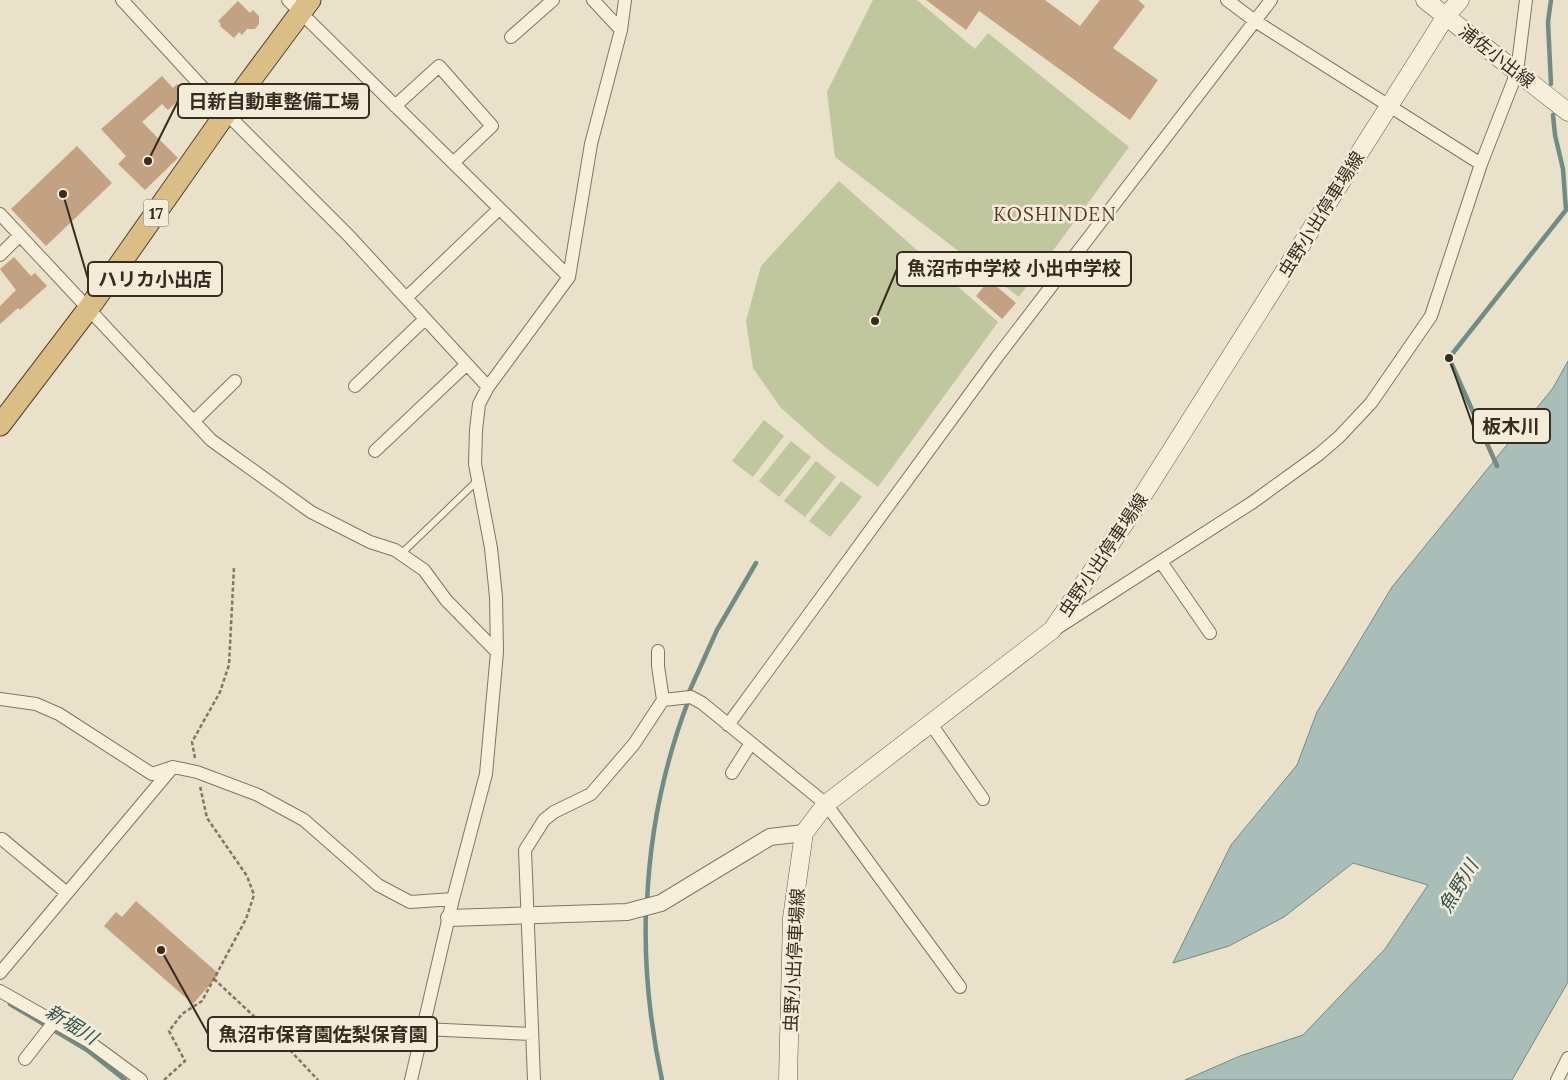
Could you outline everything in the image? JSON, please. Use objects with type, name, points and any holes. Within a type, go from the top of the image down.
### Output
[{"type":"highway","name":"17","points":[[0,425],[89,308],[300,4]]},
{"type":"main road","name":"浦佐小出線","points":[[1426,0],[1568,112]]},
{"type":"main road","name":"虫野小出停車場線","points":[[788,1080],[792,918],[804,833],[826,804],[1052,630],[1132,514],[1446,16],[1460,0]]},
{"type":"street","points":[[122,0],[226,113],[348,236],[488,387]]},
{"type":"street","points":[[511,37],[552,0]]},
{"type":"street","points":[[593,0],[621,30]]},
{"type":"street","points":[[411,1080],[453,899],[486,774],[498,652],[496,597],[492,558],[475,464],[476,430],[480,404],[488,387],[569,277],[591,144],[621,30],[625,0]]},
{"type":"street","points":[[1228,0],[1255,21],[1482,164]]},
{"type":"street","points":[[728,725],[997,357],[1271,0]]},
{"type":"street","points":[[1052,630],[1253,502],[1318,455],[1339,437],[1371,402],[1431,316],[1482,164],[1517,72],[1526,0]]},
{"type":"street","points":[[300,4],[395,106],[569,277]]},
{"type":"street","points":[[395,106],[439,66],[492,126],[453,163]]},
{"type":"street","points":[[406,298],[499,209]]},
{"type":"street","points":[[0,214],[211,440],[311,512],[370,542],[395,550],[424,570],[446,600],[498,652]]},
{"type":"street","points":[[0,254],[20,235]]},
{"type":"street","points":[[355,386],[425,319]]},
{"type":"street","points":[[375,451],[466,364]]},
{"type":"street","points":[[194,421],[235,381]]},
{"type":"street","points":[[1161,562],[1210,634]]},
{"type":"street","points":[[534,1080],[525,850],[544,820],[554,812],[591,794],[634,744],[663,700],[658,666],[658,651]]},
{"type":"street","points":[[663,700],[686,697],[702,703],[826,804],[960,987]]},
{"type":"street","points":[[0,699],[36,704],[59,714],[152,774],[173,767],[197,772],[258,795],[304,820],[378,885],[410,902],[453,899]]},
{"type":"street","points":[[930,724],[983,799]]},
{"type":"street","points":[[732,773],[751,743]]},
{"type":"street","points":[[0,972],[173,767]]},
{"type":"street","points":[[449,918],[627,912],[656,904],[700,881],[770,837],[804,833]]},
{"type":"street","points":[[2,839],[67,893]]},
{"type":"street","points":[[0,991],[88,1041],[141,1080]]},
{"type":"street","points":[[25,1060],[54,1022]]},
{"type":"street","points":[[423,1029],[532,1034]]},
{"type":"street","points":[[1557,1080],[1568,1058]]},
{"type":"lane","points":[[401,554],[478,480]]},
{"type":"path","points":[[164,1080],[185,1061],[169,1031],[182,1014],[202,1001],[246,919],[254,895],[247,876],[207,818],[192,742],[220,692],[230,665],[234,567]]},
{"type":"path","points":[[214,979],[287,1047],[318,1080]]},
{"type":"green space","points":[[873,0],[917,0],[975,49],[988,33],[1129,147],[1019,297],[835,157],[827,92]]},
{"type":"green space","points":[[839,181],[998,322],[878,487],[826,448],[781,408],[753,368],[746,321],[761,266]]},
{"type":"green space","points":[[764,420],[784,436],[753,477],[732,461]]},
{"type":"green space","points":[[791,441],[811,457],[779,497],[759,481]]},
{"type":"green space","points":[[816,461],[836,477],[805,517],[784,501]]},
{"type":"green space","points":[[841,481],[862,497],[830,537],[809,521]]},
{"type":"water","name":"魚野川","points":[[1568,361],[1568,982],[1512,1080],[1185,1080],[1240,1056],[1303,1035],[1385,949],[1428,885],[1353,863],[1284,917],[1229,946],[1173,963],[1231,845],[1297,765],[1317,712],[1392,587],[1553,388]]},
{"type":"building","points":[[926,0],[1045,0],[1080,26],[1100,0],[1138,0],[1145,6],[1113,48],[1158,80],[1130,120],[979,11],[966,30]]},
{"type":"building","points":[[238,1],[250,13],[253,10],[259,16],[259,24],[255,29],[247,29],[242,35],[239,32],[234,38],[220,26],[221,24],[218,21]]},
{"type":"building","points":[[162,76],[173,88],[177,84],[186,93],[168,110],[162,104],[142,122],[178,158],[145,190],[118,164],[126,156],[101,129]]},
{"type":"building","points":[[77,146],[112,183],[46,246],[11,209]]},
{"type":"building","points":[[14,257],[31,276],[35,273],[47,286],[20,310],[18,308],[0,324],[0,306],[16,290],[0,269]]},
{"type":"building","points":[[989,280],[1016,303],[1002,319],[976,296]]},
{"type":"building","points":[[136,901],[219,974],[193,1004],[104,926],[116,912],[122,917]]},
{"type":"waterway","points":[[1551,0],[1548,22],[1551,84]]},
{"type":"waterway","points":[[1497,466],[1449,358],[1566,210],[1563,169],[1555,135],[1553,115]]},
{"type":"waterway","points":[[647,902],[655,824],[672,748],[689,699],[689,692],[717,630],[756,563]]},
{"type":"waterway","points":[[646,910],[646,953],[649,995],[654,1038],[662,1080]]},
{"type":"waterway","name":"新堀川","points":[[10,1004],[87,1050],[125,1080]]},
{"type":"place","name":"日新自動車整備工場","points":[[148,161]]},
{"type":"place","name":"ハリカ小出店","points":[[63,194]]},
{"type":"place","name":"魚沼市中学校 小出中学校","points":[[875,321]]},
{"type":"place","name":"板木川","points":[[1449,358]]},
{"type":"place","name":"魚沼市保育園佐梨保育園","points":[[161,950]]},
{"type":"district","name":"KOSHINDEN","points":[[1055,214]]}]
